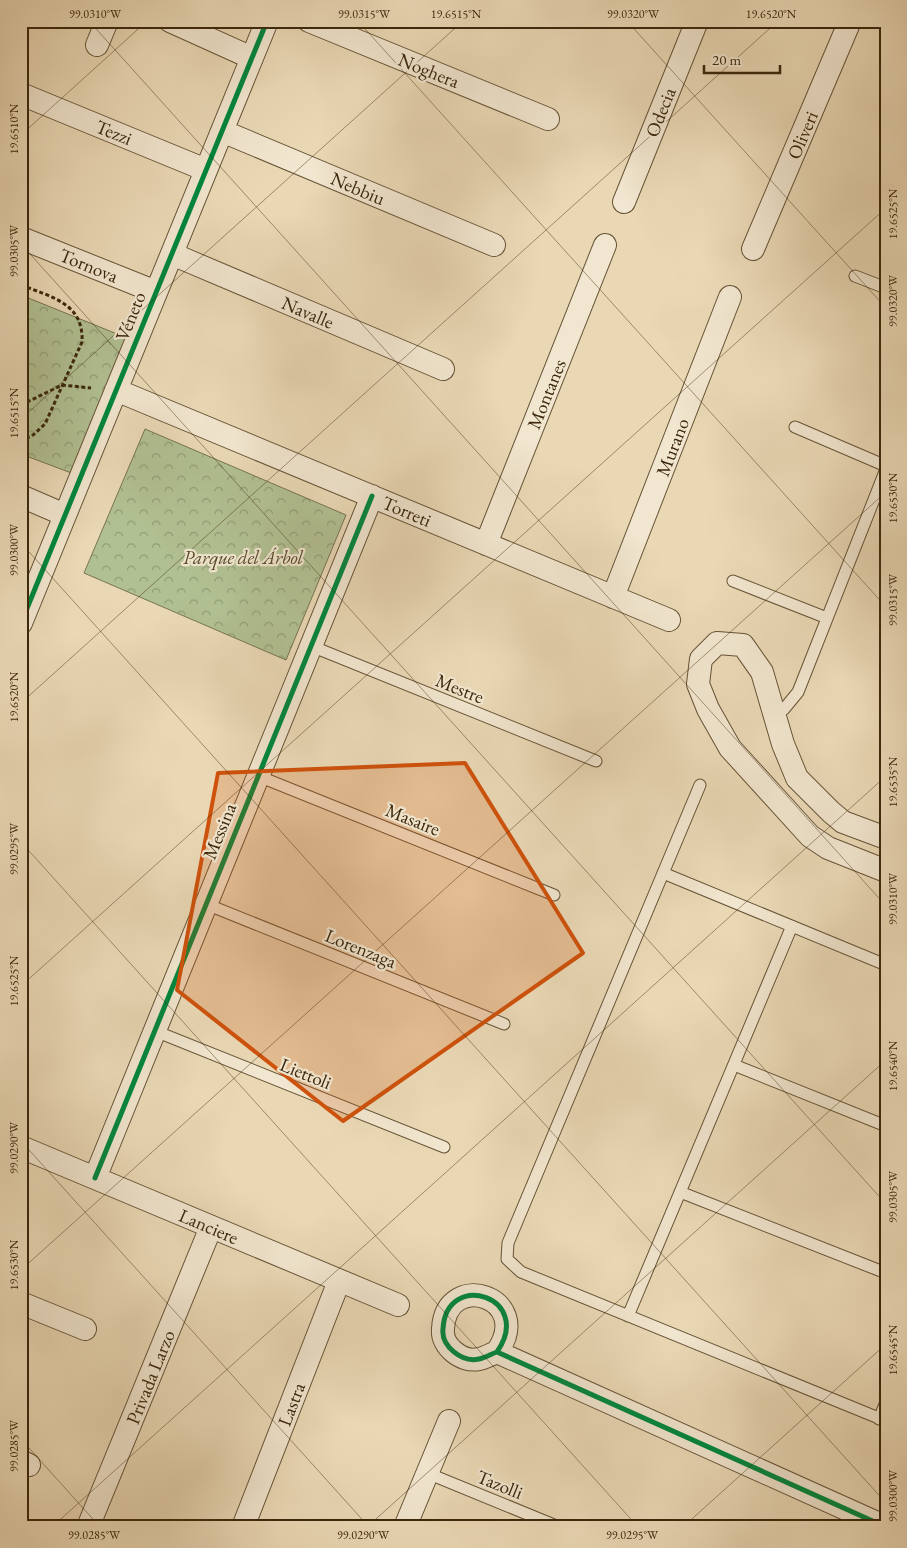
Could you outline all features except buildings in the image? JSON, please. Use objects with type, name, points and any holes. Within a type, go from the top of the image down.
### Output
[{"type":"street","points":[[96,45],[107,21]]},
{"type":"street","points":[[170,21],[252,58]]},
{"type":"street","name":"Véneto","points":[[21,623],[267,21]]},
{"type":"street","name":"Noghera","points":[[309,21],[548,119]]},
{"type":"street","name":"Odecia","points":[[624,202],[697,21]]},
{"type":"street","name":"Oliveri","points":[[753,250],[850,21]]},
{"type":"street","name":"Tezzi","points":[[21,94],[206,170]]},
{"type":"street","name":"Nebbiu","points":[[222,131],[494,245]]},
{"type":"street","name":"Tornova","points":[[21,238],[156,292]]},
{"type":"street","name":"Montanes","points":[[486,544],[605,245]]},
{"type":"street","name":"Navalle","points":[[172,254],[443,369]]},
{"type":"street","name":"Murano","points":[[613,596],[730,297]]},
{"type":"street","name":"Torreti","points":[[116,390],[669,620]]},
{"type":"street","points":[[21,496],[65,515]]},
{"type":"street","name":"Messina","points":[[94,1178],[372,496]]},
{"type":"street","points":[[886,838],[843,822],[798,778],[783,744],[762,672],[743,645],[717,643],[702,659],[698,684],[708,710],[730,748],[810,836],[828,848],[886,871]]},
{"type":"street","name":"Lanciere","points":[[21,1147],[398,1305]]},
{"type":"street","name":"Privada Larzo","points":[[88,1527],[212,1227]]},
{"type":"street","name":"Lastra","points":[[243,1527],[339,1280]]},
{"type":"street","points":[[21,1303],[85,1329]]},
{"type":"street","points":[[497,1352],[886,1527]]},
{"type":"street","points":[[406,1527],[449,1421]]},
{"type":"lane","points":[[855,276],[886,288]]},
{"type":"lane","points":[[774,715],[784,709],[798,692],[886,467],[795,427]]},
{"type":"lane","points":[[733,581],[827,618]]},
{"type":"lane","name":"Mestre","points":[[311,646],[596,761]]},
{"type":"lane","name":"Masaire","points":[[258,776],[554,895]]},
{"type":"lane","points":[[700,785],[508,1243],[506,1255],[510,1264],[521,1272],[882,1420],[886,1402]]},
{"type":"lane","points":[[663,873],[886,965]]},
{"type":"lane","name":"Lorenzaga","points":[[206,904],[504,1024]]},
{"type":"lane","points":[[628,1316],[792,926]]},
{"type":"lane","name":"Liettoli","points":[[155,1030],[444,1147]]},
{"type":"lane","points":[[734,1065],[886,1126]]},
{"type":"lane","points":[[680,1192],[886,1273]]},
{"type":"lane","name":"Tazolli","points":[[427,1473],[559,1527]]},
{"type":"path","points":[[21,285],[64,302],[76,316],[83,330],[82,342],[45,424],[32,436],[21,440]]},
{"type":"path","points":[[21,405],[62,385],[116,390]]},
{"type":"highlighted area","points":[[465,763],[583,953],[343,1121],[177,990],[218,773]]},
{"type":"green space","points":[[21,295],[127,338],[74,474],[21,454]]},
{"type":"green space","name":"Parque del Árbol","points":[[145,429],[346,515],[286,660],[84,573]]},
{"type":"cycle path","points":[[21,623],[267,21]]},
{"type":"cycle path","points":[[95,1178],[372,496]]},
{"type":"cycle path","points":[[497,1352],[506,1333],[505,1317],[497,1305],[485,1297],[471,1295],[458,1300],[448,1311],[443,1335],[449,1347],[460,1356],[472,1360],[484,1358],[497,1352],[886,1527]]}]
